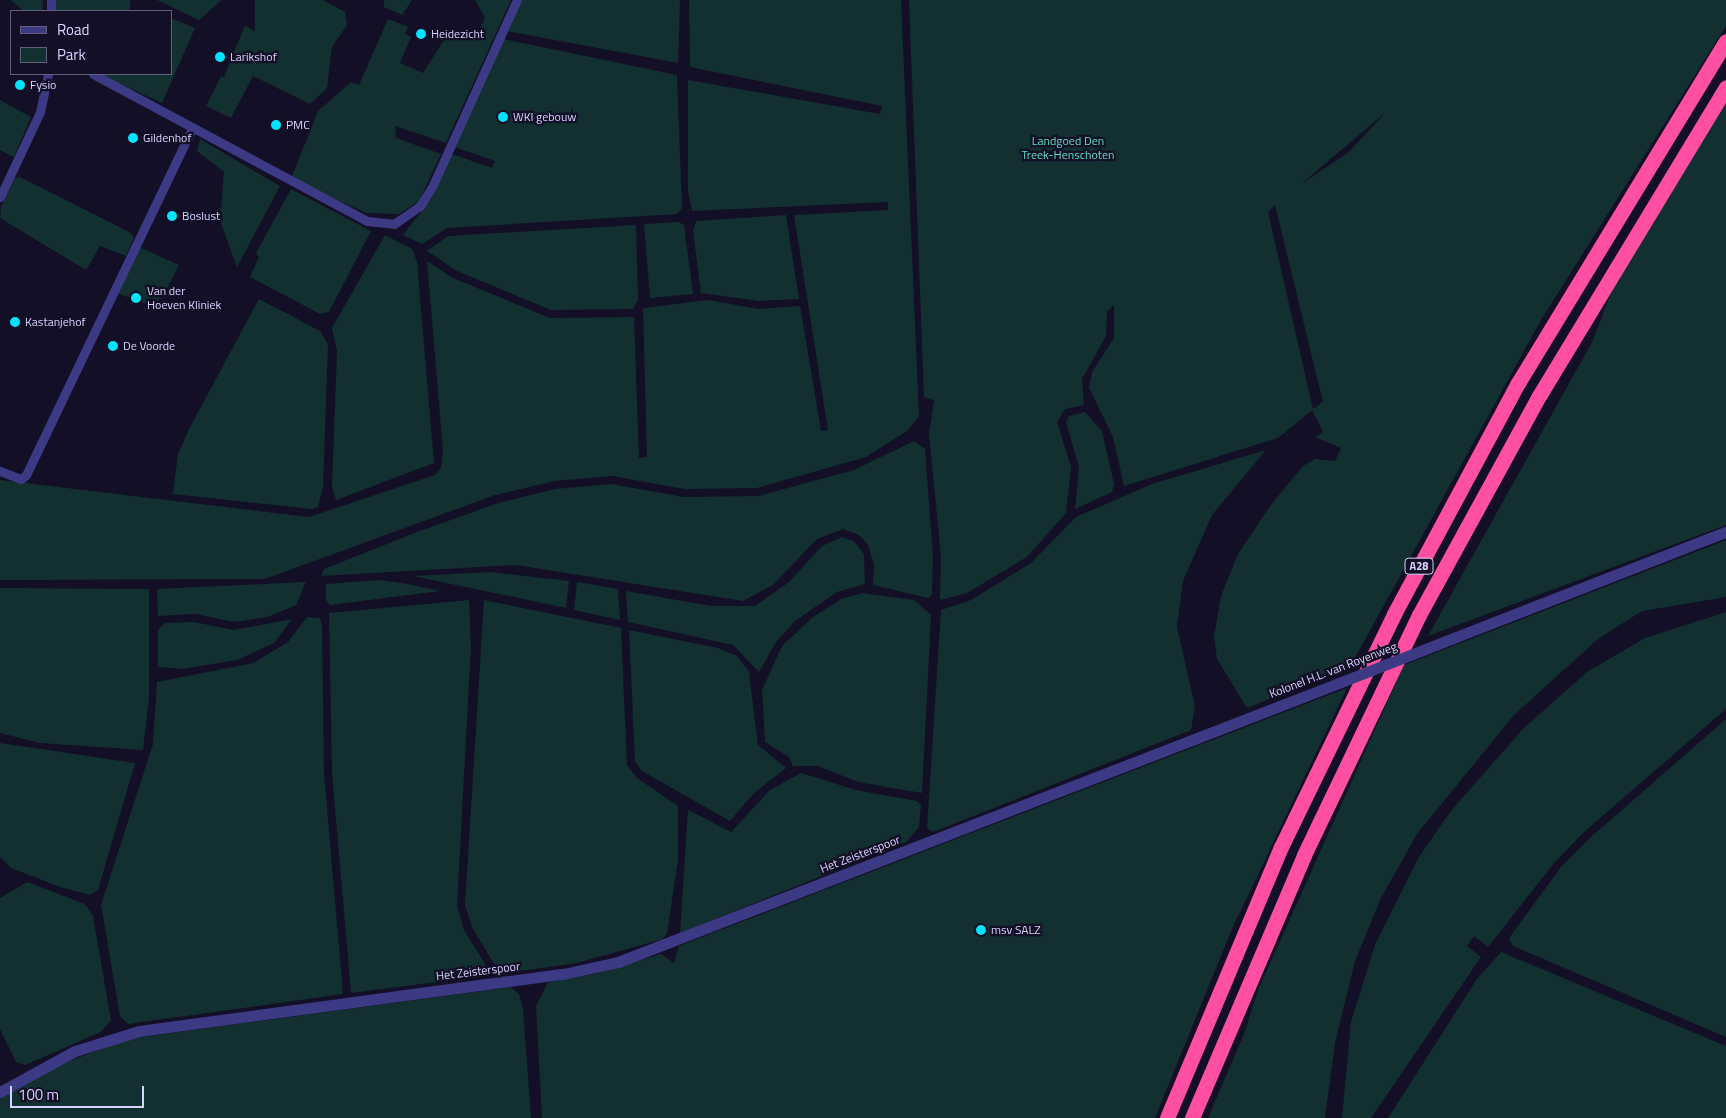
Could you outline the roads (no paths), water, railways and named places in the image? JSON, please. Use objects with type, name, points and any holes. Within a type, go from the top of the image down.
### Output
[{"type":"highway","name":"A28","points":[[1167,1118],[1281,847],[1398,606],[1518,383],[1726,42]]},
{"type":"highway","name":"A28","points":[[1192,1118],[1304,855],[1419,615],[1538,396],[1726,86]]},
{"type":"street","points":[[95,75],[191,130],[367,221],[394,224],[420,206],[432,187],[517,0]]},
{"type":"street","points":[[0,197],[40,112],[48,75]]},
{"type":"street","points":[[0,471],[21,479],[26,475],[191,130]]},
{"type":"street","name":"Kolonel H.L. van Royenweg","points":[[951,834],[1726,532]]},
{"type":"street","name":"Het Zeisterspoor","points":[[0,1092],[75,1051],[138,1031],[563,974],[618,962],[951,834]]},
{"type":"place","name":"Heidezicht","points":[[421,34]]},
{"type":"place","name":"Larikshof","points":[[220,57]]},
{"type":"place","name":"Fysio","points":[[20,85]]},
{"type":"place","name":"WKI gebouw","points":[[503,117]]},
{"type":"place","name":"PMC","points":[[276,125]]},
{"type":"place","name":"Gildenhof","points":[[133,138]]},
{"type":"place","name":"Boslust","points":[[172,216]]},
{"type":"place","name":"Van der Hoeven Kliniek","points":[[136,298]]},
{"type":"place","name":"Kastanjehof","points":[[15,322]]},
{"type":"place","name":"De Voorde","points":[[113,346]]},
{"type":"place","name":"msv SALZ","points":[[981,930]]},
{"type":"park label","name":"Landgoed Den Treek-Henschoten","points":[[1068,148]]}]
